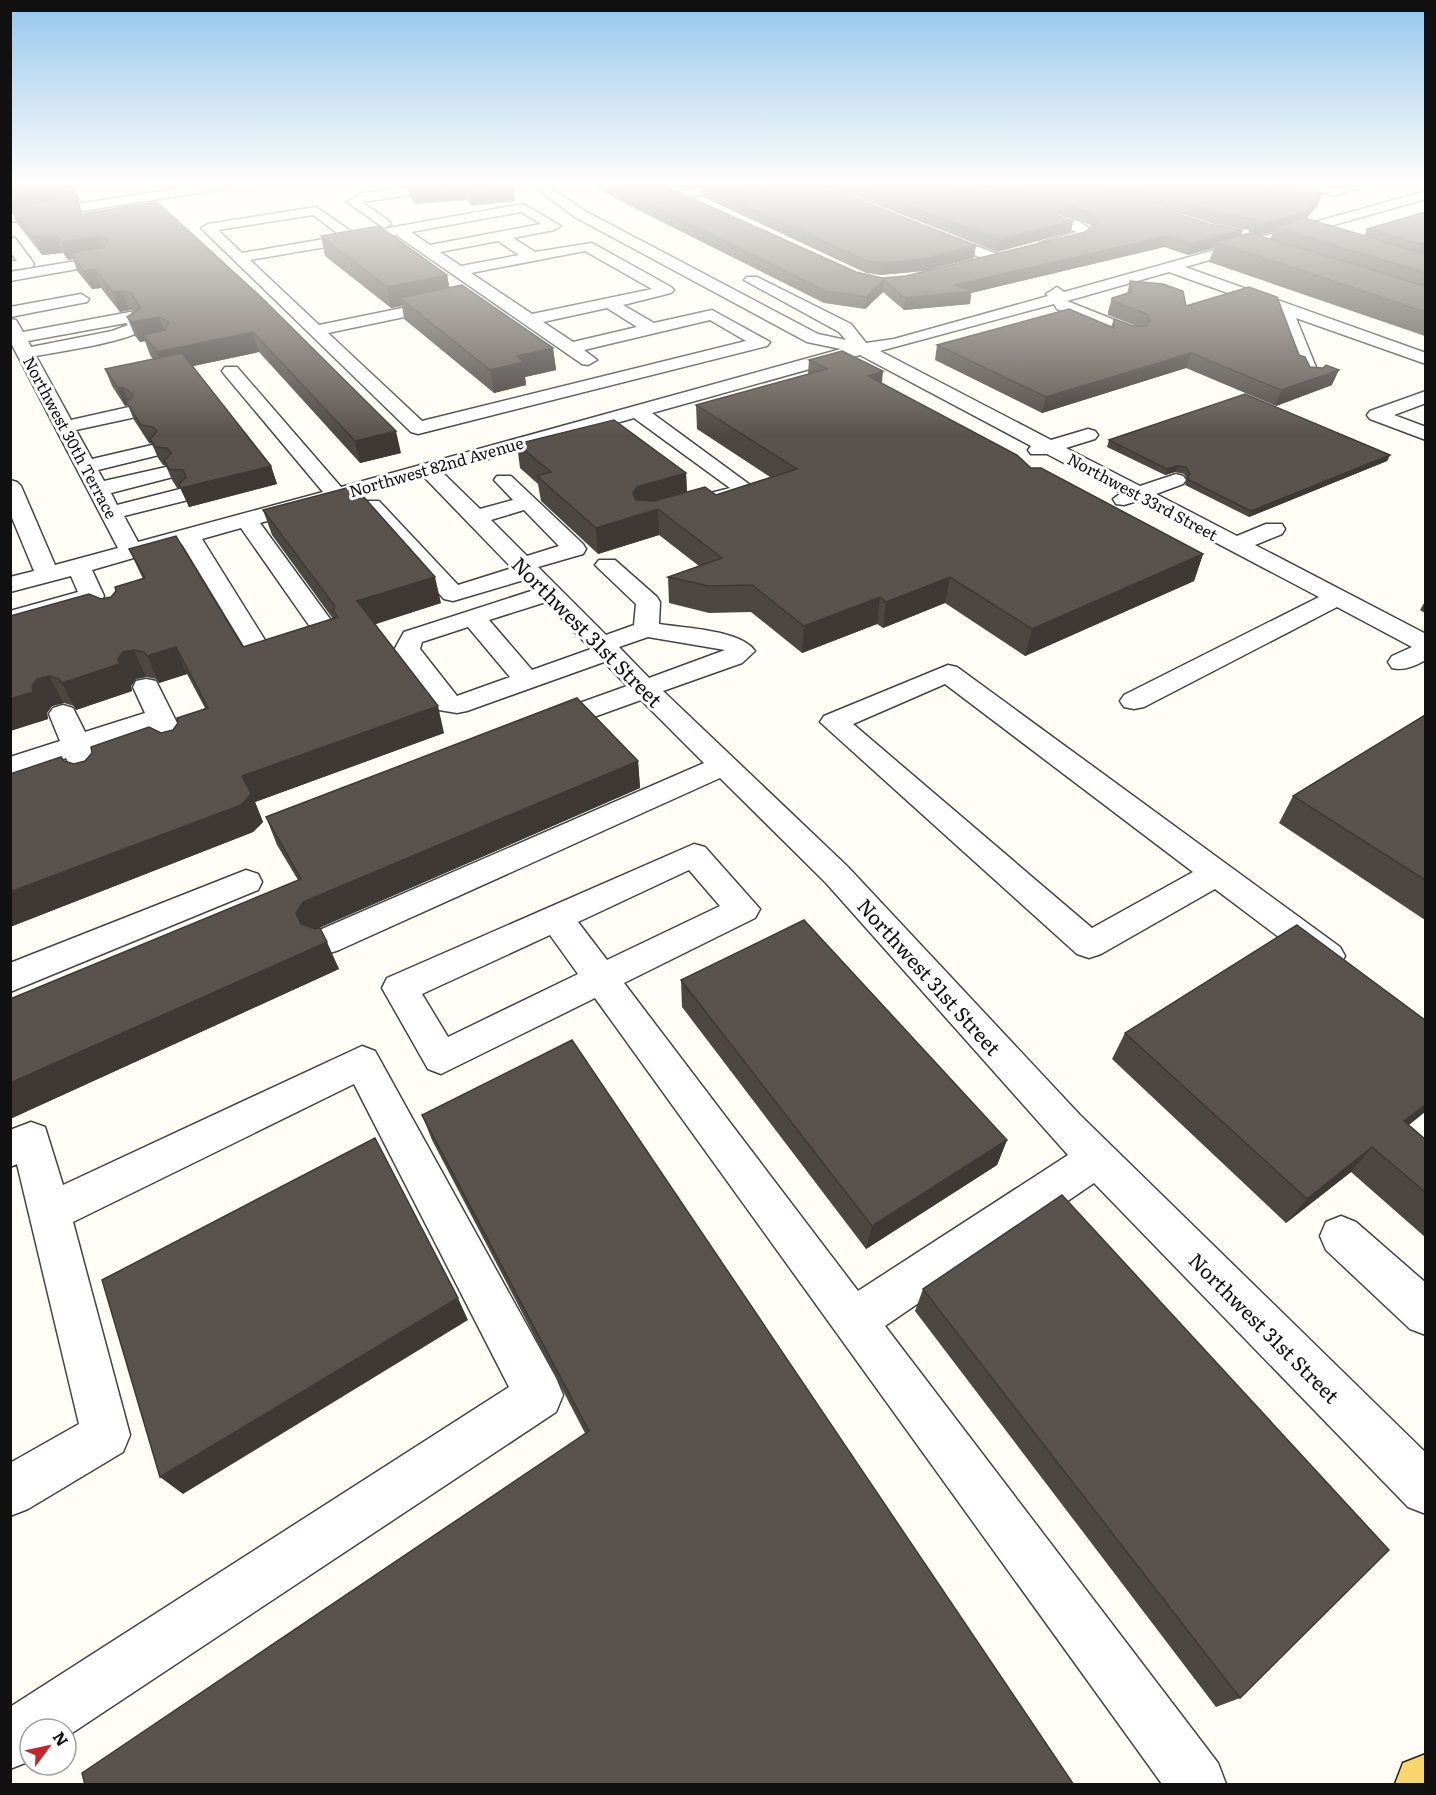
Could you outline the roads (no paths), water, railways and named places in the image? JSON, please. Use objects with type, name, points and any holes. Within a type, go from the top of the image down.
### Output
[{"type":"street","points":[[10,277],[56,269]]},
{"type":"street","points":[[250,269],[418,428],[760,342],[712,315],[569,348]]},
{"type":"street","points":[[455,269],[615,379],[746,490],[691,506]]},
{"type":"street","points":[[458,271],[465,269]]},
{"type":"street","points":[[529,320],[666,290],[628,269]]},
{"type":"street","name":"Northwest 33rd Street","points":[[683,269],[813,338],[862,349],[1039,440],[1089,468],[1128,497],[1236,545],[1425,644]]},
{"type":"street","name":"Northwest 82nd Avenue","points":[[862,349],[884,334],[1119,269]]},
{"type":"street","name":"Northwest 82nd Avenue","points":[[10,585],[585,425],[640,400],[691,395],[862,349],[906,341],[1165,269]]},
{"type":"street","points":[[1182,269],[1193,284],[1283,306],[1425,359]]},
{"type":"street","points":[[1191,269],[1425,345]]},
{"type":"street","name":"Northwest 33rd Street","points":[[733,271],[845,328],[862,349]]},
{"type":"street","points":[[1067,283],[1062,290],[1055,292],[1056,299],[1063,306],[1136,335]]},
{"type":"street","points":[[704,295],[728,293]]},
{"type":"street","points":[[549,333],[636,314],[662,312],[728,293]]},
{"type":"street","points":[[316,331],[492,294]]},
{"type":"street","points":[[10,312],[81,299]]},
{"type":"street","points":[[636,314],[682,300]]},
{"type":"street","points":[[1218,302],[1283,306]]},
{"type":"street","points":[[609,303],[636,314],[652,329]]},
{"type":"street","points":[[1283,306],[1311,377]]},
{"type":"street","points":[[1020,309],[1041,319]]},
{"type":"street","points":[[18,343],[116,335]]},
{"type":"street","points":[[906,341],[934,347]]},
{"type":"street","name":"Northwest 30th Terrace","points":[[18,343],[44,369],[64,406],[65,427],[84,444],[87,467],[131,551]]},
{"type":"street","points":[[231,371],[336,494]]},
{"type":"street","points":[[760,377],[782,390]]},
{"type":"street","points":[[949,394],[975,387]]},
{"type":"street","points":[[691,395],[714,409]]},
{"type":"street","points":[[1425,396],[1377,415],[1425,434]]},
{"type":"street","points":[[65,427],[129,413]]},
{"type":"street","points":[[585,425],[604,439]]},
{"type":"street","points":[[1039,440],[1088,435]]},
{"type":"street","points":[[87,467],[152,451]]},
{"type":"street","points":[[1067,475],[1089,468]]},
{"type":"street","name":"Northwest 31st Street","points":[[428,469],[645,689],[876,916],[1039,1098],[1425,1489]]},
{"type":"street","points":[[99,489],[166,473]]},
{"type":"street","points":[[504,480],[575,549],[473,617],[413,637],[408,642],[407,650],[449,704],[466,704],[527,681],[646,629],[735,645],[742,651],[733,657],[515,737]]},
{"type":"street","points":[[1128,497],[1176,480]]},
{"type":"street","points":[[10,486],[48,574]]},
{"type":"street","points":[[111,513],[180,495]]},
{"type":"street","points":[[475,518],[528,502]]},
{"type":"street","points":[[372,506],[453,594],[533,576]]},
{"type":"street","points":[[188,535],[262,655],[328,634],[246,519]]},
{"type":"street","points":[[1236,545],[1274,530]]},
{"type":"street","points":[[1284,570],[1312,557]]},
{"type":"street","points":[[607,565],[648,602],[646,629]]},
{"type":"street","points":[[33,640],[16,617],[101,602],[78,566]]},
{"type":"street","points":[[1134,701],[1248,641],[1342,600],[1380,589]]},
{"type":"street","points":[[473,617],[527,681]]},
{"type":"street","points":[[1401,662],[1425,650]]},
{"type":"street","points":[[1217,873],[1089,945],[834,722],[948,673],[1217,873],[1350,972]]},
{"type":"street","points":[[146,687],[176,749]]},
{"type":"street","points":[[63,714],[90,780]]},
{"type":"street","points":[[10,767],[160,717]]},
{"type":"street","points":[[327,941],[724,765]]},
{"type":"street","points":[[694,855],[743,909],[601,979],[441,1058],[400,988],[694,855]]},
{"type":"street","points":[[10,978],[246,882]]},
{"type":"street","points":[[556,918],[1197,1785]]},
{"type":"street","points":[[10,1742],[539,1395],[362,1062],[50,1212]]},
{"type":"street","points":[[10,1149],[31,1140],[106,1435],[10,1491]]},
{"type":"street","points":[[854,1320],[1098,1158]]},
{"type":"street","points":[[1341,1236],[1425,1312]]}]
